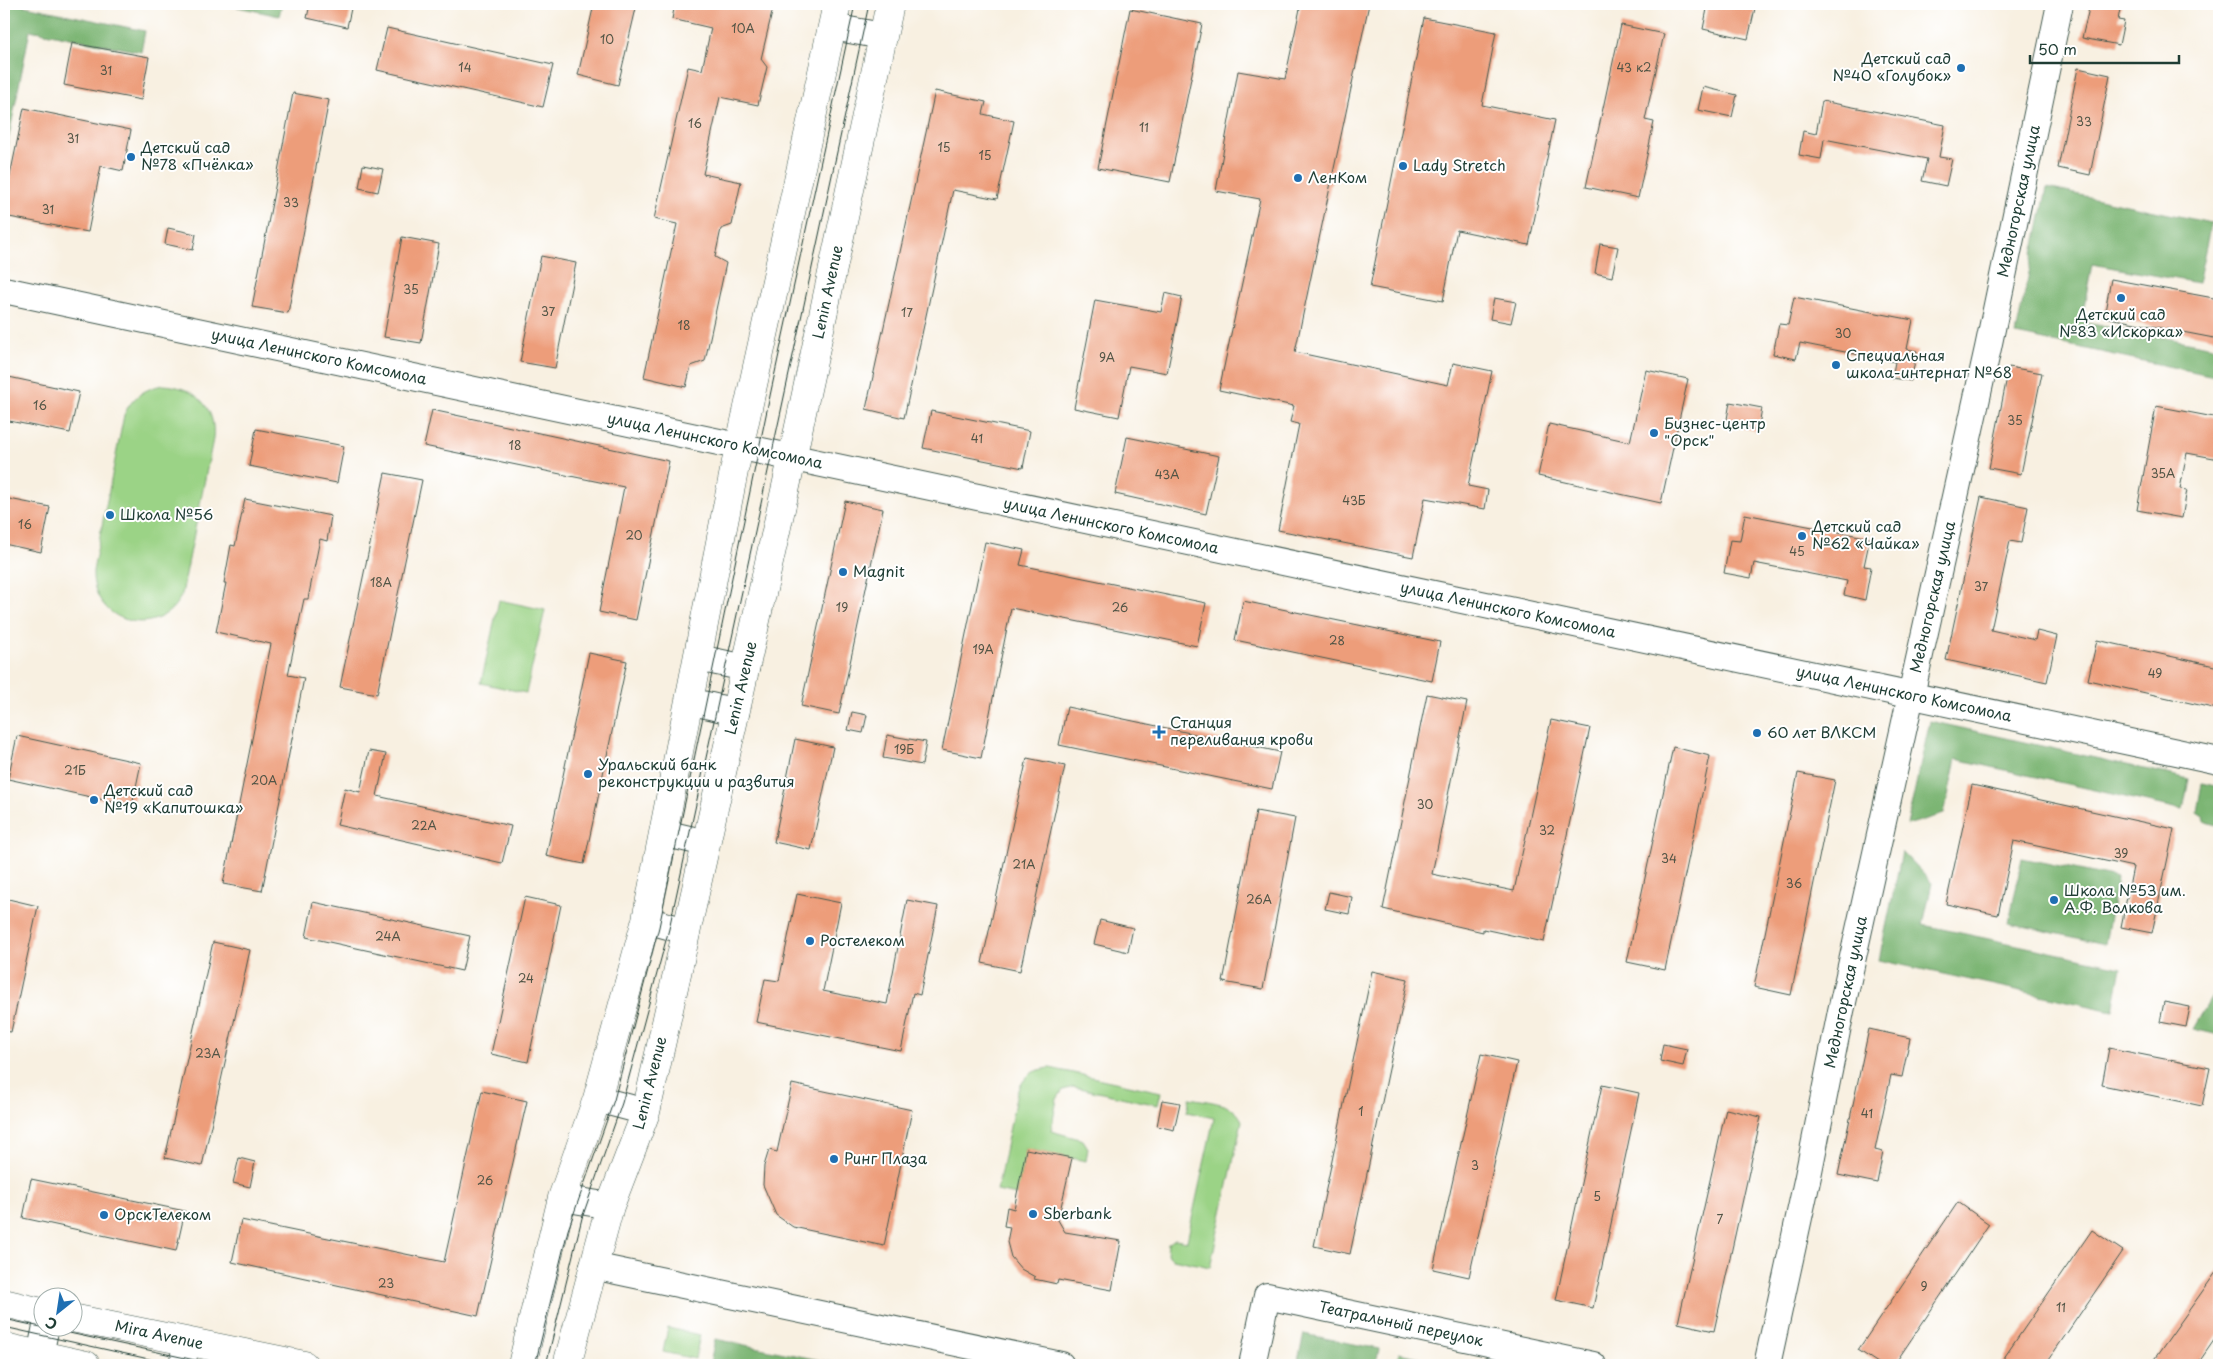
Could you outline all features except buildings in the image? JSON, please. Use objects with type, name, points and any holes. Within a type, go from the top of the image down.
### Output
[{"type":"main road","name":"Lenin Avenue","points":[[566,1365],[610,1206],[646,1112],[746,668],[890,4]]},
{"type":"main road","points":[[522,1365],[562,1198],[597,1099],[646,920],[739,446],[834,15]]},
{"type":"main road","points":[[4,1303],[32,1310]]},
{"type":"main road","name":"Mira Avenue","points":[[82,1321],[185,1353],[304,1365]]},
{"type":"main road","points":[[4,1347],[39,1360],[86,1365]]},
{"type":"street","name":"Медногорская улица","points":[[1767,1365],[1841,1011],[1988,348],[2060,4]]},
{"type":"street","points":[[834,15],[883,36]]},
{"type":"street","name":"улица Ленинского Комсомола","points":[[4,290],[2219,761]]},
{"type":"street","points":[[698,658],[746,668]]},
{"type":"street","points":[[689,701],[736,712]]},
{"type":"street","points":[[663,833],[706,843]]},
{"type":"street","points":[[646,920],[686,931]]},
{"type":"street","points":[[597,1099],[646,1112]]},
{"type":"street","points":[[562,1198],[610,1206]]},
{"type":"street","points":[[594,1266],[1061,1365]]},
{"type":"street","name":"Театральный переулок","points":[[1252,1365],[1267,1296],[1594,1365]]},
{"type":"street","points":[[39,1360],[44,1336]]},
{"type":"green space","points":[[4,4],[16,4],[145,31],[141,52],[30,30],[4,161]]},
{"type":"green space","points":[[224,4],[282,4],[279,16]]},
{"type":"green space","name":"Детский сад №83 «Искорка»","points":[[2047,188],[2211,223],[2198,283],[2092,264],[2081,322],[2219,348],[2219,377],[2016,334]]},
{"type":"green space","points":[[163,385],[184,389],[201,400],[211,417],[213,439],[182,594],[172,609],[159,618],[144,622],[128,620],[114,614],[103,604],[95,589],[93,571],[124,415],[139,395]]},
{"type":"green space","points":[[499,600],[545,610],[526,693],[481,683]]},
{"type":"green space","points":[[1930,721],[2189,779],[2183,810],[1956,759],[1944,814],[1907,825]]},
{"type":"green space","points":[[2202,783],[2219,787],[2219,826],[2206,822],[2203,816],[2197,812]]},
{"type":"green space","points":[[1902,852],[1932,883],[1923,925],[2121,967],[2113,1011],[1879,960]]},
{"type":"green space","points":[[2022,858],[2117,878],[2105,944],[2009,923]]},
{"type":"green space","points":[[2217,988],[2219,988],[2219,1035],[2193,1029]]},
{"type":"green space","points":[[1050,1068],[1161,1092],[1158,1105],[1074,1087],[1063,1090],[1057,1099],[1051,1131],[1083,1140],[1088,1148],[1086,1161],[1026,1149],[1017,1195],[997,1191],[1017,1092],[1023,1081],[1030,1074],[1038,1070]]},
{"type":"green space","points":[[1190,1098],[1227,1106],[1242,1121],[1210,1267],[1173,1259],[1167,1254],[1168,1244],[1175,1239],[1187,1241],[1214,1118],[1187,1112]]},
{"type":"green space","points":[[668,1328],[700,1335],[695,1359],[663,1352]]},
{"type":"green space","points":[[1304,1334],[1379,1349],[1376,1365],[1297,1365]]},
{"type":"green space","points":[[715,1339],[844,1365],[721,1365],[710,1363]]},
{"type":"green space","points":[[1399,1353],[1457,1365],[1397,1365]]},
{"type":"tram line","points":[[535,1365],[568,1230],[614,1100],[659,927],[771,391],[855,4]]},
{"type":"tram line","points":[[546,1365],[582,1218],[622,1103],[669,929],[869,4]]},
{"type":"tram line","points":[[4,1319],[218,1365]]},
{"type":"tram line","points":[[4,1327],[176,1365]]},
{"type":"place","name":"Детский сад №40 «Голубок»","points":[[1961,68]]},
{"type":"place","name":"Детский сад №78 «Пчёлка»","points":[[131,157]]},
{"type":"place","name":"Lady Stretch","points":[[1403,166]]},
{"type":"place","name":"ЛенКом","points":[[1298,178]]},
{"type":"place","name":"Детский сад №83 «Искорка»","points":[[2121,298]]},
{"type":"place","name":"Специальная школа-интернат №68","points":[[1836,365]]},
{"type":"place","name":"Бизнес-центр \"Орск\"","points":[[1654,433]]},
{"type":"place","name":"Школа №56","points":[[110,515]]},
{"type":"place","name":"Детский сад №62 «Чайка»","points":[[1802,536]]},
{"type":"place","name":"Magnit","points":[[843,572]]},
{"type":"place","name":"Станция переливания крови","points":[[1159,732]]},
{"type":"place","name":"60 лет ВЛКСМ","points":[[1757,733]]},
{"type":"place","name":"Уральский банк реконструкции и развития","points":[[588,774]]},
{"type":"place","name":"Детский сад №19 «Капитошка»","points":[[94,800]]},
{"type":"place","name":"Школа №53 им. А.Ф. Волкова","points":[[2054,900]]},
{"type":"place","name":"Ростелеком","points":[[810,941]]},
{"type":"place","name":"Ринг Плаза","points":[[834,1159]]},
{"type":"place","name":"Sberbank","points":[[1033,1214]]},
{"type":"place","name":"ОрскТелеком","points":[[104,1215]]}]
